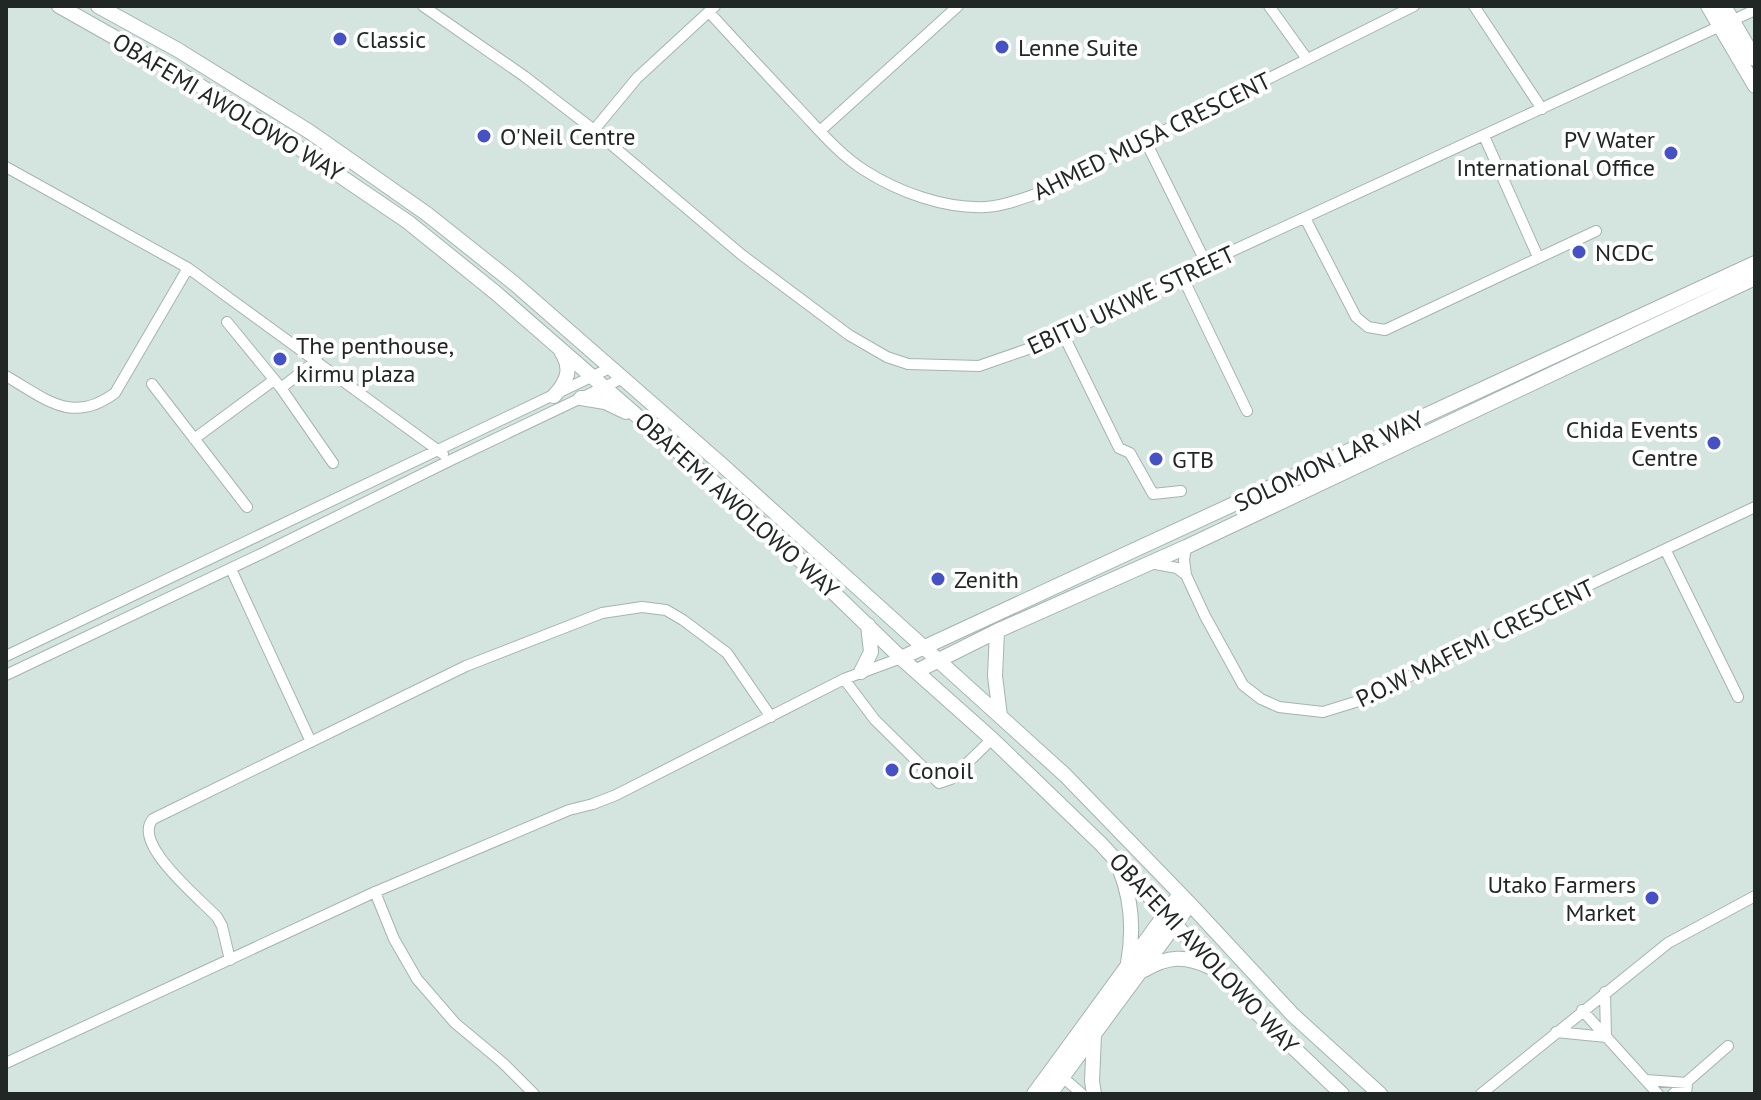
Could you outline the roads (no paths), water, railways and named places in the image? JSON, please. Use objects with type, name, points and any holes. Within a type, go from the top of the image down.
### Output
[{"type":"main road","name":"OBAFEMI AWOLOWO WAY","points":[[59,6],[219,97],[325,164],[451,256],[557,344],[774,535],[901,658],[992,739],[1117,862],[1256,1012],[1342,1094]]},
{"type":"main road","name":"OBAFEMI AWOLOWO WAY","points":[[98,6],[268,106],[387,185],[472,248],[721,464],[1099,808],[1293,1015],[1380,1094]]},
{"type":"main road","points":[[1708,6],[1755,59]]},
{"type":"main road","points":[[1724,6],[1726,23],[1755,86]]},
{"type":"main road","name":"SOLOMON LAR WAY","points":[[901,658],[1755,263]]},
{"type":"main road","name":"SOLOMON LAR WAY","points":[[917,671],[1755,278]]},
{"type":"main road","points":[[554,396],[568,373],[566,358],[557,344]]},
{"type":"main road","points":[[581,398],[605,402],[653,428]]},
{"type":"main road","points":[[861,672],[871,652],[868,625]]},
{"type":"main road","points":[[997,631],[995,676],[1000,716]]},
{"type":"main road","points":[[1034,1094],[1094,1033],[1132,971],[1131,906],[1117,862]]},
{"type":"main road","points":[[1050,1094],[1058,1073],[1185,899]]},
{"type":"main road","points":[[1132,971],[1178,957],[1195,959],[1216,969]]},
{"type":"main road","points":[[1094,1033],[1094,1094]]},
{"type":"street","name":"EBITU UKIWE STREET","points":[[423,6],[524,76],[594,130],[742,255],[849,335],[887,357],[908,364],[979,366],[1133,303],[1206,263],[1755,10]]},
{"type":"street","points":[[820,131],[958,6]]},
{"type":"street","points":[[1269,6],[1307,59]]},
{"type":"street","name":"AHMED MUSA CRESCENT","points":[[712,9],[820,131],[861,169],[894,187],[957,206],[985,207],[1008,204],[1039,193],[1414,6]]},
{"type":"street","points":[[1474,6],[1542,109]]},
{"type":"street","points":[[594,130],[637,78],[712,9]]},
{"type":"street","points":[[1484,136],[1538,257]]},
{"type":"street","points":[[1145,140],[1206,263]]},
{"type":"street","points":[[6,167],[188,268],[451,460]]},
{"type":"street","points":[[1305,218],[1356,317],[1368,327],[1385,330],[1596,231]]},
{"type":"street","points":[[6,376],[57,405],[74,409],[99,406],[115,393],[188,268]]},
{"type":"street","points":[[1182,276],[1247,411]]},
{"type":"street","points":[[227,322],[277,384],[333,463]]},
{"type":"street","points":[[1063,334],[1119,448],[1130,453],[1153,494],[1181,491]]},
{"type":"street","points":[[194,439],[317,360]]},
{"type":"street","points":[[6,656],[594,376],[617,373]]},
{"type":"street","points":[[6,675],[606,387],[617,373]]},
{"type":"street","points":[[152,384],[247,507]]},
{"type":"street","name":"P.O.W MAFEMI CRESCENT","points":[[1186,547],[1186,575],[1243,685],[1261,699],[1279,707],[1323,712],[1365,699],[1568,595],[1755,507]]},
{"type":"street","points":[[1666,551],[1738,697]]},
{"type":"street","points":[[1150,563],[1177,568],[1186,575]]},
{"type":"street","points":[[231,569],[311,742]]},
{"type":"street","points":[[230,960],[217,917],[160,859],[146,831],[148,824],[466,666],[602,613],[642,607],[666,610],[706,635],[727,653],[771,717]]},
{"type":"street","points":[[6,1063],[375,892],[569,810],[616,795],[844,679],[901,658]]},
{"type":"street","points":[[844,679],[875,720],[939,783],[951,779],[992,739]]},
{"type":"street","points":[[375,892],[394,939],[417,979],[455,1023],[529,1092]]},
{"type":"street","points":[[1481,1094],[1668,943],[1755,896]]},
{"type":"street","points":[[1605,992],[1606,1037]]},
{"type":"street","points":[[1582,1010],[1658,1094]]},
{"type":"street","points":[[1556,1032],[1606,1037]]},
{"type":"street","points":[[1673,1094],[1686,1088],[1728,1046]]},
{"type":"street","points":[[1058,1073],[1082,1094]]},
{"type":"street","points":[[1646,1080],[1686,1088]]},
{"type":"place","name":"Classic","points":[[340,39]]},
{"type":"place","name":"Lenne Suite","points":[[1002,47]]},
{"type":"place","name":"O'Neil Centre","points":[[484,136]]},
{"type":"place","name":"PV Water International Office","points":[[1671,153]]},
{"type":"place","name":"NCDC","points":[[1579,252]]},
{"type":"place","name":"The penthouse, kirmu plaza","points":[[280,359]]},
{"type":"place","name":"Chida Events Centre","points":[[1714,443]]},
{"type":"place","name":"GTB","points":[[1156,459]]},
{"type":"place","name":"Zenith","points":[[938,579]]},
{"type":"place","name":"Conoil","points":[[892,770]]},
{"type":"place","name":"Utako Farmers Market","points":[[1652,898]]}]
